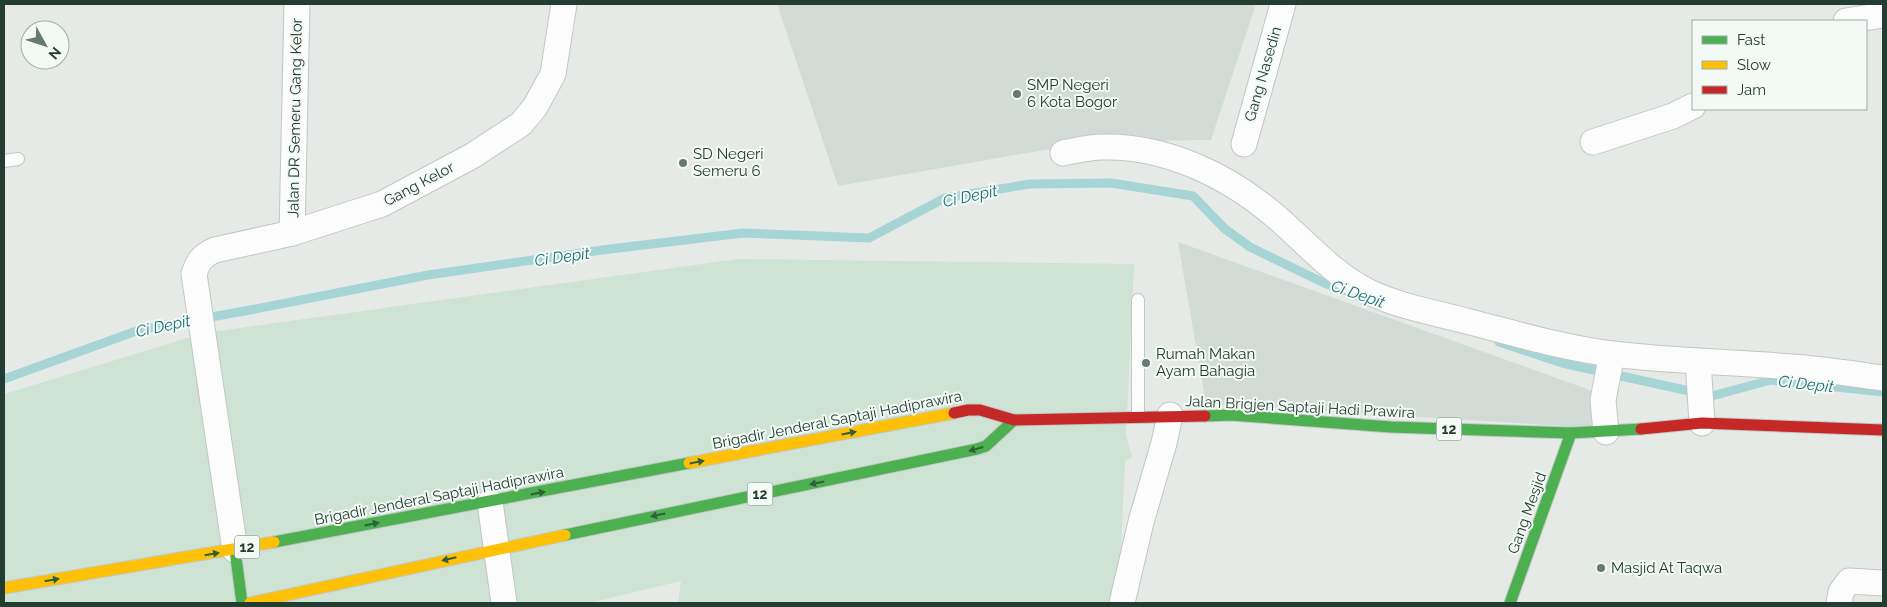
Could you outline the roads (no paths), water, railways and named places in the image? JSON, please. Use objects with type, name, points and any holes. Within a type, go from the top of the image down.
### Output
[{"type":"main road","name":"Brigadir Jenderal Saptaji Hadiprawira","points":[[4,588],[235,550],[968,410],[980,409],[1014,420]]},
{"type":"main road","name":"Jalan Brigjen Saptaji Hadi Prawira","points":[[1014,420],[1231,415],[1391,427],[1571,432],[1606,432],[1702,423],[1883,430]]},
{"type":"main road","name":"12","points":[[250,603],[496,549],[977,450],[986,446],[1014,420]]},
{"type":"main road","name":"Gang Mesjid","points":[[1510,603],[1571,432]]},
{"type":"main road","points":[[235,550],[242,603]]},
{"type":"street","name":"Jalan DR Semeru Gang Kelor","points":[[292,233],[297,4]]},
{"type":"street","name":"Gang Kelor","points":[[235,550],[194,274],[198,263],[202,258],[215,250],[292,233],[382,204],[472,156],[521,124],[535,107],[553,74],[564,4]]},
{"type":"street","name":"Gang Nasedin","points":[[1244,144],[1282,4]]},
{"type":"street","points":[[1852,20],[1883,15]]},
{"type":"street","points":[[1593,142],[1672,116],[1692,106]]},
{"type":"street","points":[[1063,153],[1100,147],[1122,148],[1162,154],[1197,166],[1247,194],[1264,206],[1349,280],[1370,293],[1412,307],[1576,348],[1611,361],[1699,378],[1795,367],[1883,378]]},
{"type":"street","points":[[1606,432],[1603,400],[1611,361]]},
{"type":"street","points":[[1699,378],[1702,423]]},
{"type":"street","points":[[1122,603],[1141,522],[1164,443],[1170,415]]},
{"type":"street","points":[[490,502],[504,603]]},
{"type":"street","points":[[1839,603],[1844,586],[1849,581],[1883,583]]},
{"type":"lane","points":[[4,162],[18,159]]},
{"type":"lane","points":[[1138,300],[1138,416]]},
{"type":"waterway","name":"Ci Depit","points":[[4,379],[139,330],[428,275],[602,250],[743,233],[869,238],[945,198],[1030,184],[1111,183],[1193,196],[1225,229],[1250,247],[1324,283],[1347,291]]},
{"type":"waterway","name":"Ci Depit","points":[[1499,342],[1562,363],[1712,396],[1771,380],[1883,392]]},
{"type":"place","name":"SMP Negeri 6 Kota Bogor","points":[[1017,94]]},
{"type":"place","name":"SD Negeri Semeru 6","points":[[683,163]]},
{"type":"place","name":"Rumah Makan Ayam Bahagia","points":[[1146,363]]},
{"type":"place","name":"Masjid At Taqwa","points":[[1601,568]]}]
